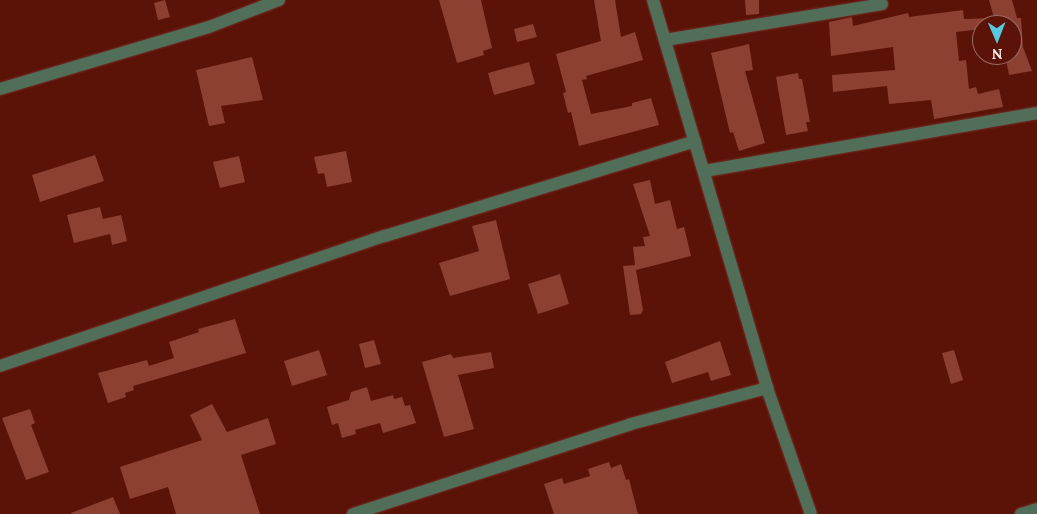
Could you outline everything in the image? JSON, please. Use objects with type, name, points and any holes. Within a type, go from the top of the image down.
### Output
[{"type":"street","points":[[0,89],[209,27],[279,0]]},
{"type":"street","points":[[653,0],[695,141],[706,171],[767,388],[811,514]]},
{"type":"street","points":[[665,40],[882,4]]},
{"type":"street","points":[[706,171],[1037,113]]},
{"type":"street","points":[[0,366],[384,236],[695,141]]},
{"type":"street","points":[[353,514],[631,424],[767,388]]},
{"type":"street","points":[[1021,514],[1037,509]]},
{"type":"building","points":[[165,0],[170,17],[158,20],[154,3]]},
{"type":"building","points":[[439,0],[481,0],[492,48],[483,51],[484,55],[457,63]]},
{"type":"building","points":[[594,0],[615,0],[621,37],[635,32],[643,60],[586,76],[587,79],[582,80],[591,114],[632,106],[632,103],[651,98],[659,125],[579,146],[571,112],[568,113],[563,93],[566,92],[556,54],[601,41]]},
{"type":"building","points":[[745,0],[759,0],[759,14],[746,15]]},
{"type":"building","points":[[989,0],[1012,0],[1016,15],[993,15]]},
{"type":"building","points":[[963,10],[964,19],[972,19],[972,30],[956,32],[959,61],[966,60],[969,89],[976,87],[978,94],[999,89],[1003,107],[934,119],[931,100],[889,104],[887,86],[833,92],[832,75],[895,70],[893,47],[831,56],[829,22],[852,17],[853,26],[908,13],[909,17]]},
{"type":"building","points":[[533,24],[537,37],[517,42],[514,29]]},
{"type":"building","points":[[1022,32],[1023,47],[1032,71],[1009,75],[1007,65],[1022,65]]},
{"type":"building","points":[[749,44],[753,70],[745,71],[765,143],[739,151],[733,132],[730,133],[711,53]]},
{"type":"building","points":[[252,57],[263,100],[221,106],[225,123],[209,126],[196,70]]},
{"type":"building","points":[[529,62],[535,84],[494,95],[488,73]]},
{"type":"building","points":[[798,73],[799,79],[802,79],[810,122],[806,122],[808,131],[786,135],[776,77]]},
{"type":"building","points":[[346,151],[352,182],[327,187],[324,173],[318,174],[314,157]]},
{"type":"building","points":[[95,155],[104,181],[40,202],[32,175]]},
{"type":"building","points":[[239,156],[245,182],[220,188],[213,162]]},
{"type":"building","points":[[650,180],[655,204],[670,200],[677,229],[684,227],[691,256],[636,270],[643,310],[641,314],[630,315],[623,266],[635,265],[633,247],[645,246],[643,237],[650,236],[633,184]]},
{"type":"building","points":[[100,207],[103,219],[121,215],[127,241],[112,245],[110,234],[74,243],[67,215]]},
{"type":"building","points":[[496,220],[510,279],[450,296],[439,263],[479,251],[472,226]]},
{"type":"building","points":[[560,274],[569,304],[538,314],[528,284]]},
{"type":"building","points":[[235,319],[246,353],[133,386],[134,390],[125,393],[126,397],[108,403],[98,373],[147,360],[149,366],[174,358],[169,342],[199,332],[198,329]]},
{"type":"building","points":[[374,340],[381,364],[365,368],[359,344]]},
{"type":"building","points":[[720,341],[731,375],[711,381],[708,372],[672,383],[665,362]]},
{"type":"building","points":[[319,350],[327,375],[292,386],[284,361]]},
{"type":"building","points":[[954,350],[963,380],[951,384],[942,353]]},
{"type":"building","points":[[491,352],[494,368],[458,375],[474,429],[444,437],[422,362],[451,354],[453,358]]},
{"type":"building","points":[[367,387],[371,401],[393,395],[394,399],[402,397],[405,406],[410,405],[416,423],[383,433],[380,423],[355,430],[356,434],[342,438],[338,423],[332,425],[327,407],[349,400],[351,392]]},
{"type":"building","points":[[212,404],[227,432],[268,418],[276,444],[241,455],[260,514],[176,514],[168,487],[130,499],[120,467],[202,440],[190,415]]},
{"type":"building","points":[[30,409],[35,423],[31,425],[49,472],[26,480],[2,418]]},
{"type":"building","points":[[609,462],[611,468],[621,464],[626,480],[629,479],[638,514],[554,514],[544,484],[562,478],[564,484],[590,476],[588,469]]},
{"type":"building","points":[[113,497],[120,514],[71,514],[71,513]]}]
